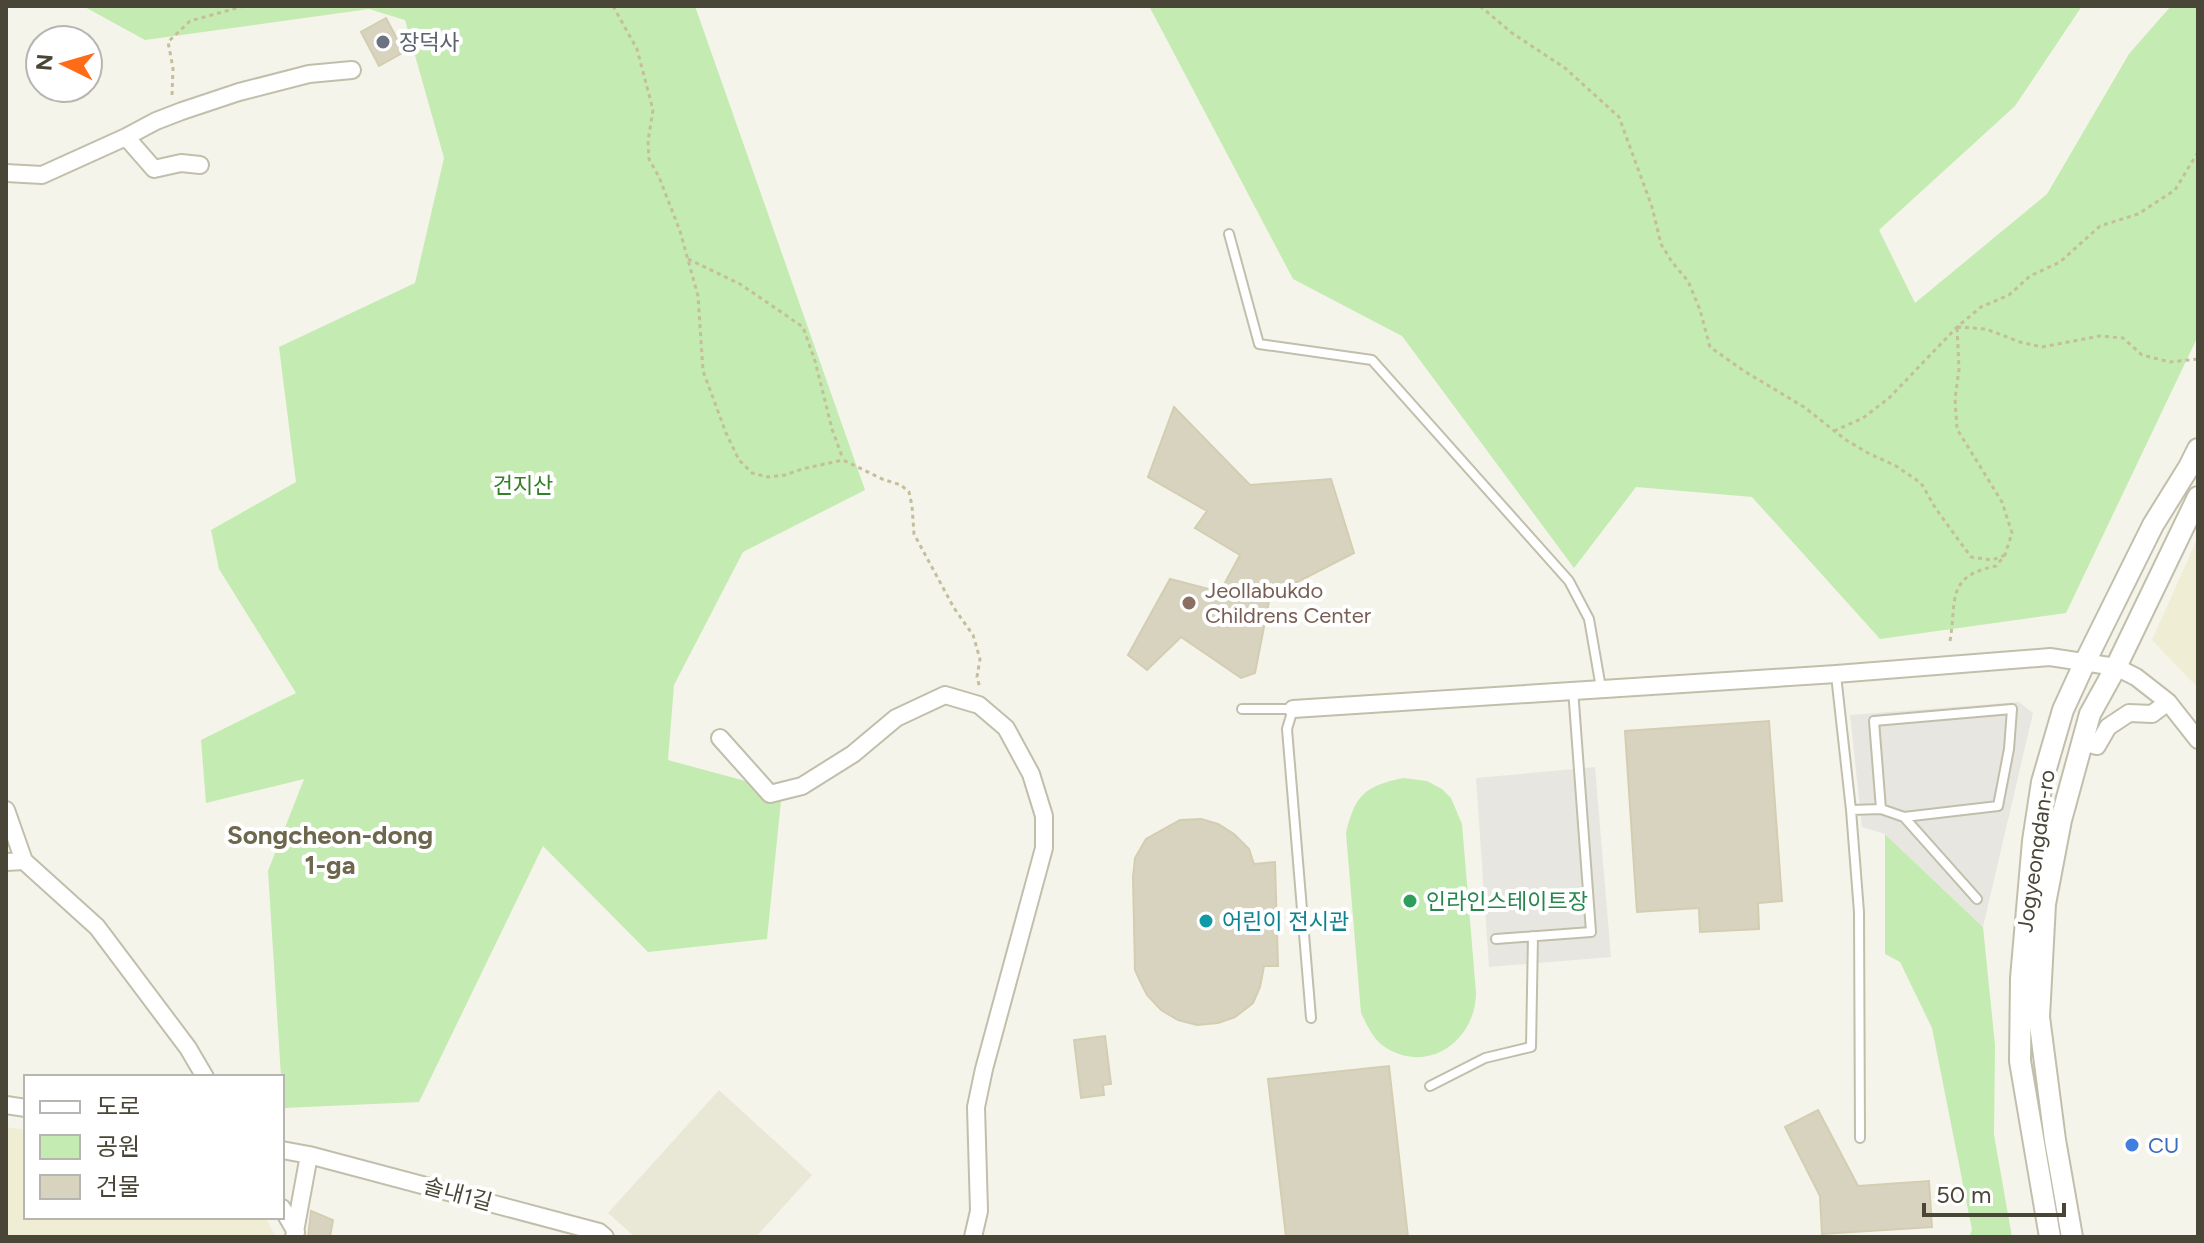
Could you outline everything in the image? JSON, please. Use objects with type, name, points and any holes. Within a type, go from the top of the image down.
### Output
[{"type":"street","points":[[6,173],[42,175],[156,121],[239,92],[309,74],[352,70]]},
{"type":"street","points":[[126,137],[154,169],[181,163],[200,165]]},
{"type":"street","name":"Jogyeongdan-ro","points":[[2050,1237],[2020,1061],[2021,978],[2033,841],[2042,782],[2063,710],[2085,662],[2153,525],[2198,449]]},
{"type":"street","name":"Jogyeongdan-ro","points":[[2072,1237],[2055,1140],[2039,1017],[2045,904],[2061,820],[2090,714],[2198,497]]},
{"type":"street","points":[[1293,709],[2050,657],[2116,667],[2136,677],[2168,702],[2198,740]]},
{"type":"street","points":[[720,738],[770,794],[802,786],[853,754],[896,718],[945,695],[979,705],[1006,728],[1031,774],[1044,816],[1044,848],[976,1107],[979,1211],[973,1237]]},
{"type":"street","points":[[2082,742],[2097,746],[2108,727],[2129,713],[2152,714],[2168,702]]},
{"type":"street","points":[[6,810],[24,861],[97,927],[188,1048],[204,1075]]},
{"type":"street","points":[[6,862],[24,861]]},
{"type":"street","name":"솔내1길","points":[[284,1150],[599,1235]]},
{"type":"street","points":[[296,1235],[309,1155]]},
{"type":"street","points":[[284,1212],[296,1235]]},
{"type":"lane","points":[[1229,234],[1259,344],[1372,360],[1569,581],[1589,619],[1601,688]]},
{"type":"lane","points":[[1836,674],[1859,912],[1860,1138]]},
{"type":"lane","points":[[1496,939],[1591,932],[1573,689]]},
{"type":"lane","points":[[1242,709],[1293,709],[1287,729],[1311,1018]]},
{"type":"lane","points":[[1851,810],[1881,809],[1904,817],[1998,806],[2009,749],[2012,709],[1874,721],[1881,809]]},
{"type":"lane","points":[[1904,817],[1977,899]]},
{"type":"lane","points":[[1430,1086],[1485,1058],[1531,1047],[1533,936]]},
{"type":"path","points":[[156,121],[173,93],[173,68],[168,42],[190,21],[244,6]]},
{"type":"path","points":[[613,6],[637,49],[653,110],[648,141],[649,159],[675,217],[698,296],[703,371],[739,460],[752,473],[768,477],[843,460],[901,485],[909,492],[914,534],[954,608],[973,635],[980,659],[977,677],[989,714]]},
{"type":"path","points":[[1480,6],[1512,33],[1565,68],[1619,117],[1652,207],[1661,244],[1688,281],[1710,347],[1804,407],[1868,453],[1896,466],[1921,483],[1943,520],[1971,557],[1992,560],[2005,555]]},
{"type":"path","points":[[1834,431],[1863,418],[1889,398],[1957,327],[1981,307],[2009,295],[2030,276],[2060,262],[2100,226],[2138,214],[2175,190],[2198,152]]},
{"type":"path","points":[[688,259],[740,284],[803,327],[843,460]]},
{"type":"path","points":[[1957,327],[1986,329],[2042,347],[2100,336],[2123,338],[2142,355],[2170,362],[2198,359]]},
{"type":"path","points":[[1950,641],[1953,600],[1958,585],[1981,569],[1996,566],[2005,555],[2012,533],[2002,502],[1957,429],[1957,327]]},
{"type":"shaded area","points":[[2198,537],[2198,688],[2152,640]]},
{"type":"shaded area","points":[[2019,702],[2033,713],[1983,927],[1885,834],[1862,827],[1850,715]]},
{"type":"shaded area","points":[[1595,767],[1611,957],[1489,967],[1476,778]]},
{"type":"shaded area","points":[[719,1090],[812,1175],[756,1237],[635,1237],[608,1213]]},
{"type":"shaded area","points":[[6,1127],[24,1130],[24,1219],[266,1219],[276,1237],[6,1237]]},
{"type":"green space","name":"건지산","points":[[83,6],[695,6],[865,490],[743,552],[674,685],[668,760],[782,791],[767,939],[648,952],[543,846],[419,1102],[284,1108],[268,871],[304,779],[206,803],[201,740],[296,693],[219,569],[211,530],[296,482],[279,347],[415,283],[444,158],[405,20],[369,9],[145,40]]},
{"type":"green space","points":[[1149,6],[2082,6],[2015,106],[1879,230],[1915,303],[2047,194],[2129,54],[2171,6],[2198,6],[2198,336],[2066,613],[1880,639],[1752,497],[1636,487],[1574,568],[1402,336],[1293,279]]},
{"type":"green space","name":"인라인스테이트장","points":[[1403,778],[1427,781],[1442,789],[1451,798],[1462,824],[1476,993],[1470,1021],[1453,1044],[1428,1056],[1414,1057],[1382,1045],[1361,1013],[1346,833],[1354,809],[1364,794],[1380,784]]},
{"type":"green space","points":[[1885,834],[1983,927],[1995,1045],[1994,1135],[2012,1237],[1969,1237],[1972,1230],[1932,1028],[1900,962],[1885,954]]},
{"type":"building","name":"장덕사","points":[[386,18],[404,52],[379,66],[361,32]]},
{"type":"building","points":[[1174,407],[1250,485],[1331,479],[1354,553],[1270,596],[1255,673],[1241,678],[1181,637],[1147,670],[1128,655],[1170,579],[1220,592],[1240,555],[1195,528],[1207,511],[1148,477]]},
{"type":"building","points":[[1769,721],[1782,901],[1758,903],[1759,929],[1700,932],[1699,908],[1637,912],[1625,731]]},
{"type":"building","name":"어린이 전시관","points":[[1201,819],[1218,824],[1234,834],[1249,849],[1254,864],[1275,862],[1278,966],[1264,966],[1253,1003],[1235,1017],[1197,1025],[1178,1020],[1161,1010],[1147,995],[1135,970],[1133,877],[1135,858],[1146,839],[1180,820]]},
{"type":"building","points":[[1105,1036],[1111,1084],[1103,1085],[1104,1095],[1081,1098],[1074,1040]]},
{"type":"building","points":[[1389,1066],[1408,1237],[1286,1237],[1268,1079]]},
{"type":"building","points":[[1818,1110],[1858,1186],[1929,1181],[1932,1227],[1822,1234],[1820,1196],[1785,1127]]},
{"type":"building","points":[[311,1211],[333,1220],[330,1237],[308,1237]]},
{"type":"place","name":"장덕사","points":[[383,42]]},
{"type":"place","name":"Jeollabukdo Childrens Center","points":[[1189,603]]},
{"type":"place","name":"인라인스테이트장","points":[[1410,901]]},
{"type":"place","name":"어린이 전시관","points":[[1206,921]]},
{"type":"place","name":"CU","points":[[2132,1145]]},
{"type":"district","name":"Songcheon-dong 1-ga","points":[[330,850]]}]
